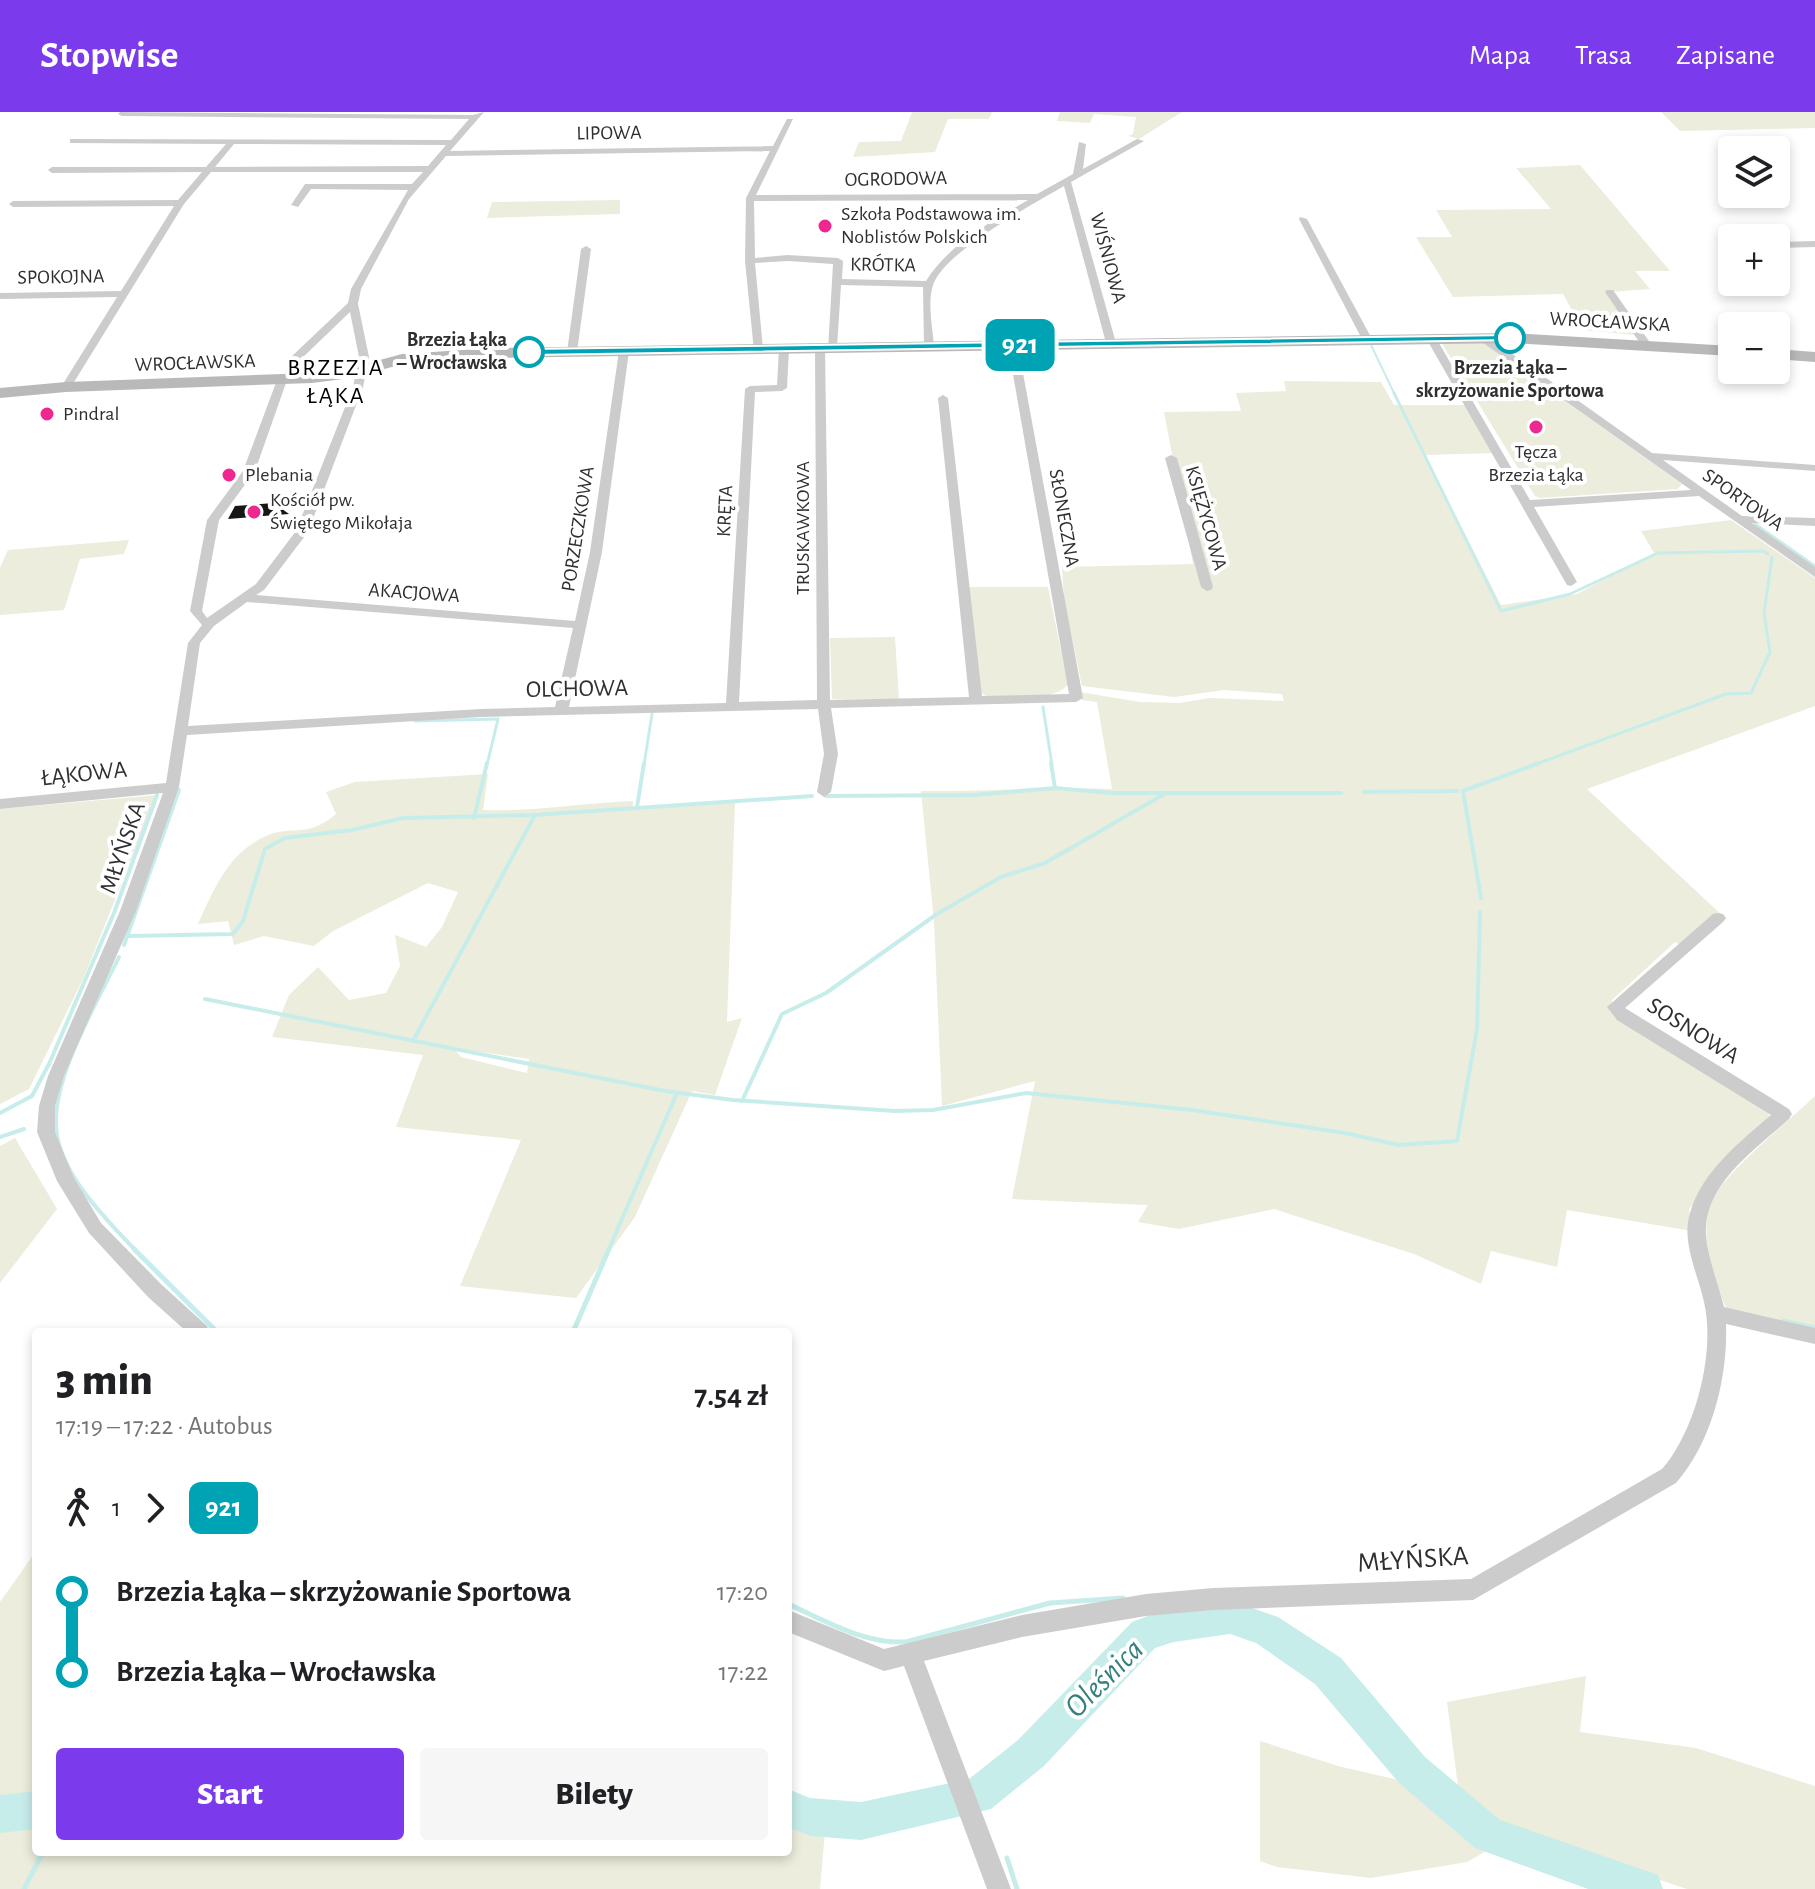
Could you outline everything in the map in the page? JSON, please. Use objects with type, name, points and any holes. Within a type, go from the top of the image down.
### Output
[{"type":"street","points":[[122,114],[478,114]]},
{"type":"street","points":[[364,369],[353,304],[362,274],[414,187],[478,114]]},
{"type":"street","points":[[758,349],[750,261],[750,198],[790,121]]},
{"type":"street","points":[[73,141],[452,143]]},
{"type":"street","points":[[929,347],[928,284],[961,247],[1140,141]]},
{"type":"street","name":"SPOKOJNA","points":[[66,387],[180,203],[213,168],[232,142]]},
{"type":"street","points":[[1077,177],[1082,144]]},
{"type":"street","name":"LIPOWA","points":[[443,154],[775,148]]},
{"type":"street","points":[[52,170],[430,169]]},
{"type":"street","name":"WIŚNIOWA","points":[[1067,183],[1111,343]]},
{"type":"street","points":[[295,205],[308,186],[414,187]]},
{"type":"street","name":"OGRODOWA","points":[[750,198],[1041,197]]},
{"type":"street","points":[[13,204],[180,203]]},
{"type":"street","points":[[1303,219],[1367,339]]},
{"type":"street","points":[[1790,245],[1815,244]]},
{"type":"street","points":[[572,352],[586,249]]},
{"type":"street","name":"KRÓTKA","points":[[750,261],[788,258],[838,261],[826,348]]},
{"type":"street","name":"KRÓTKA","points":[[837,282],[928,284]]},
{"type":"street","points":[[1610,292],[1646,344]]},
{"type":"street","name":"SPOKOJNA","points":[[0,296],[123,294]]},
{"type":"street","points":[[210,623],[203,621],[196,611],[210,529],[217,513],[249,471],[295,359],[353,304]]},
{"type":"street","points":[[1431,338],[1571,582]]},
{"type":"street","name":"WROCŁAWSKA","points":[[0,393],[66,387],[285,380],[436,355],[1431,338],[1646,344],[1718,350]]},
{"type":"street","name":"SPORTOWA","points":[[1483,338],[1815,573]]},
{"type":"street","name":"SŁONECZNA","points":[[1013,346],[1076,698]]},
{"type":"street","name":"TRUSKAWKOWA","points":[[824,792],[831,754],[824,706],[826,348]]},
{"type":"street","name":"KRĘTA","points":[[732,707],[750,389],[782,388],[784,349]]},
{"type":"street","name":"PORZECZKOWA","points":[[561,712],[582,625],[624,351]]},
{"type":"street","points":[[1790,355],[1815,357]]},
{"type":"street","name":"MŁYŃSKA","points":[[196,1328],[95,1228],[66,1181],[46,1132],[47,1106],[56,1076],[128,911],[172,787],[190,655],[210,623],[260,587],[302,532],[364,369]]},
{"type":"street","points":[[943,398],[976,702]]},
{"type":"street","name":"SPORTOWA","points":[[1650,456],[1815,468]]},
{"type":"street","name":"KSIĘŻYCOWA","points":[[1171,458],[1207,587]]},
{"type":"street","points":[[1527,504],[1700,493]]},
{"type":"street","points":[[1739,519],[1815,522]]},
{"type":"street","name":"AKACJOWA","points":[[243,598],[582,625]]},
{"type":"street","name":"OLCHOWA","points":[[179,731],[326,720],[1076,698]]},
{"type":"street","name":"ŁĄKOWA","points":[[0,804],[172,787]]},
{"type":"street","name":"SOSNOWA","points":[[1718,918],[1615,1007],[1623,1016],[1783,1114]]},
{"type":"street","name":"MŁYŃSKA","points":[[792,1623],[884,1660],[911,1656],[1022,1626],[1146,1605],[1213,1599],[1473,1589],[1669,1476],[1685,1457],[1704,1406],[1712,1365],[1716,1313],[1700,1246],[1697,1215],[1718,1178],[1783,1114]]},
{"type":"street","points":[[1716,1313],[1815,1336]]},
{"type":"street","points":[[911,1656],[999,1889]]},
{"type":"green space","points":[[912,112],[992,112],[989,119],[948,119],[935,152],[853,157],[859,142],[901,141]]},
{"type":"green space","points":[[1060,112],[1182,112],[1139,139],[1128,136],[1133,134],[1136,117],[1094,114],[1090,123],[1057,121]]},
{"type":"green space","points":[[1661,112],[1815,112],[1815,128],[1680,131]]},
{"type":"green space","points":[[1580,165],[1670,271],[1635,271],[1650,289],[1608,292],[1636,335],[1583,330],[1563,294],[1453,297],[1416,237],[1452,237],[1436,210],[1551,209],[1516,168]]},
{"type":"green space","points":[[620,200],[620,214],[487,218],[492,202]]},
{"type":"green space","points":[[1441,342],[1482,342],[1682,484],[1678,489],[1535,496]]},
{"type":"green space","points":[[1284,381],[1381,382],[1394,405],[1466,405],[1494,453],[1425,455],[1501,605],[1577,594],[1654,553],[1641,531],[1731,520],[1815,578],[1815,706],[1587,789],[1726,919],[1689,950],[1675,942],[1612,1000],[1610,1012],[1769,1112],[1769,1119],[1723,1166],[1689,1209],[1692,1231],[1567,1210],[1557,1267],[1491,1251],[1481,1284],[1414,1254],[1274,1209],[1179,1229],[1138,1222],[1148,1205],[1012,1199],[1035,1081],[942,1106],[934,922],[921,791],[1112,789],[1097,702],[1082,700],[1079,692],[1140,702],[1180,703],[1209,698],[1284,701],[1282,694],[1224,690],[1174,697],[1082,686],[1064,599],[1062,567],[1193,564],[1164,412],[1241,411],[1236,393],[1286,391]]},
{"type":"green space","points":[[129,540],[124,554],[80,559],[64,610],[0,615],[0,568],[8,550]]},
{"type":"green space","points":[[967,587],[1048,587],[1068,685],[1060,691],[1041,696],[986,696],[980,692]]},
{"type":"green space","points":[[895,637],[899,700],[832,699],[830,638]]},
{"type":"green space","points":[[488,774],[483,810],[633,801],[633,809],[735,802],[727,1022],[742,1018],[715,1095],[692,1091],[635,1217],[576,1298],[460,1286],[521,1140],[396,1127],[423,1055],[272,1037],[289,995],[318,967],[349,1000],[386,993],[400,966],[395,935],[426,947],[442,927],[458,892],[428,883],[333,931],[314,946],[264,936],[234,945],[228,921],[198,924],[224,873],[242,852],[266,836],[316,827],[325,822],[336,814],[326,792],[355,782]],"holes":[[[453,1048],[529,1059],[527,1073],[461,1057]]]},
{"type":"green space","points":[[157,795],[84,977],[29,1089],[0,1104],[0,809]]},
{"type":"green space","points":[[1815,1096],[1815,1331],[1729,1313],[1714,1276],[1706,1231],[1709,1206],[1726,1180]]},
{"type":"green space","points":[[15,1138],[57,1209],[0,1283],[0,1146]]},
{"type":"green space","points":[[32,1557],[32,1798],[0,1802],[0,1602]]},
{"type":"green space","points":[[1586,1676],[1580,1732],[1696,1748],[1815,1786],[1815,1889],[1687,1889],[1518,1833],[1467,1862],[1371,1878],[1277,1867],[1260,1861],[1260,1741],[1338,1766],[1459,1794],[1447,1702]]},
{"type":"green space","points":[[32,1814],[32,1856],[792,1856],[792,1819],[825,1831],[820,1889],[0,1889],[0,1818]]},
{"type":"building","name":"Kościół pw. Świętego Mikołaja","points":[[274,503],[289,514],[228,519],[235,506]]},
{"type":"waterway","points":[[1371,345],[1395,395]]},
{"type":"waterway","points":[[1394,393],[1501,611],[1570,594],[1658,553],[1763,551],[1768,554]]},
{"type":"waterway","points":[[1755,524],[1815,566]]},
{"type":"waterway","points":[[1534,765],[1726,694],[1751,693],[1770,652],[1764,613],[1772,557]]},
{"type":"waterway","points":[[1043,707],[1052,765]]},
{"type":"waterway","points":[[644,765],[652,714]]},
{"type":"waterway","points":[[415,721],[498,719],[487,765]]},
{"type":"waterway","points":[[474,816],[487,763]]},
{"type":"waterway","points":[[637,807],[644,763]]},
{"type":"waterway","points":[[1051,763],[1055,788]]},
{"type":"waterway","points":[[1481,898],[1463,791],[1539,763]]},
{"type":"waterway","points":[[826,796],[974,795],[1055,788]]},
{"type":"waterway","points":[[1055,788],[1111,793],[1166,793]]},
{"type":"waterway","points":[[124,945],[179,790]]},
{"type":"waterway","points":[[1364,792],[1457,791]]},
{"type":"waterway","points":[[742,1101],[782,1014],[826,993],[937,914],[1001,877],[1045,863],[1166,793]]},
{"type":"waterway","points":[[1166,793],[1341,793]]},
{"type":"waterway","points":[[0,1113],[32,1096],[49,1064],[114,913],[157,795]]},
{"type":"waterway","points":[[535,815],[812,796]]},
{"type":"waterway","points":[[413,1041],[535,815]]},
{"type":"waterway","points":[[474,816],[535,815]]},
{"type":"waterway","points":[[128,936],[233,934],[243,921],[265,849],[285,838],[352,830],[403,818],[474,816]]},
{"type":"waterway","points":[[742,1101],[895,1111],[933,1110],[1026,1093],[1192,1110],[1345,1133],[1399,1145],[1457,1141],[1477,1029],[1480,912]]},
{"type":"waterway","points":[[119,957],[67,1068],[56,1114],[57,1135],[61,1151],[77,1182],[136,1251]]},
{"type":"waterway","points":[[205,999],[413,1041]]},
{"type":"waterway","points":[[413,1041],[665,1091],[742,1101]]},
{"type":"waterway","points":[[608,1251],[677,1093]]},
{"type":"waterway","points":[[0,1137],[24,1129]]},
{"type":"waterway","points":[[575,1328],[609,1249]]},
{"type":"waterway","points":[[136,1251],[213,1328]]},
{"type":"waterway","points":[[1783,1321],[1815,1328]]},
{"type":"waterway","points":[[792,1606],[860,1635],[890,1642],[906,1642],[1050,1603],[1123,1598]]},
{"type":"waterway","name":"Oleśnica","points":[[792,1810],[810,1817],[861,1821],[978,1796],[1031,1753],[1144,1634],[1174,1624],[1230,1617],[1266,1629],[1328,1671],[1412,1770],[1488,1835],[1644,1889]]},
{"type":"waterway","name":"Oleśnica","points":[[0,1814],[32,1810]]},
{"type":"waterway","points":[[24,1889],[41,1856]]},
{"type":"waterway","points":[[1007,1858],[1017,1889]]},
{"type":"bus line","name":"921","points":[[529,352],[1510,338]]},
{"type":"place","name":"Szkoła Podstawowa im. Noblistów Polskich","points":[[825,226]]},
{"type":"place","name":"Brzezia Łąka – skrzyżowanie Sportowa","points":[[1510,338]]},
{"type":"place","name":"Brzezia Łąka – Wrocławska","points":[[529,352]]},
{"type":"place","name":"Pindral","points":[[47,414]]},
{"type":"place","name":"Tęcza Brzezia Łąka","points":[[1536,427]]},
{"type":"place","name":"Plebania","points":[[229,475]]},
{"type":"place","name":"Kościół pw. Świętego Mikołaja","points":[[254,512]]},
{"type":"district","name":"BRZEZIA ŁĄKA","points":[[336,382]]}]
